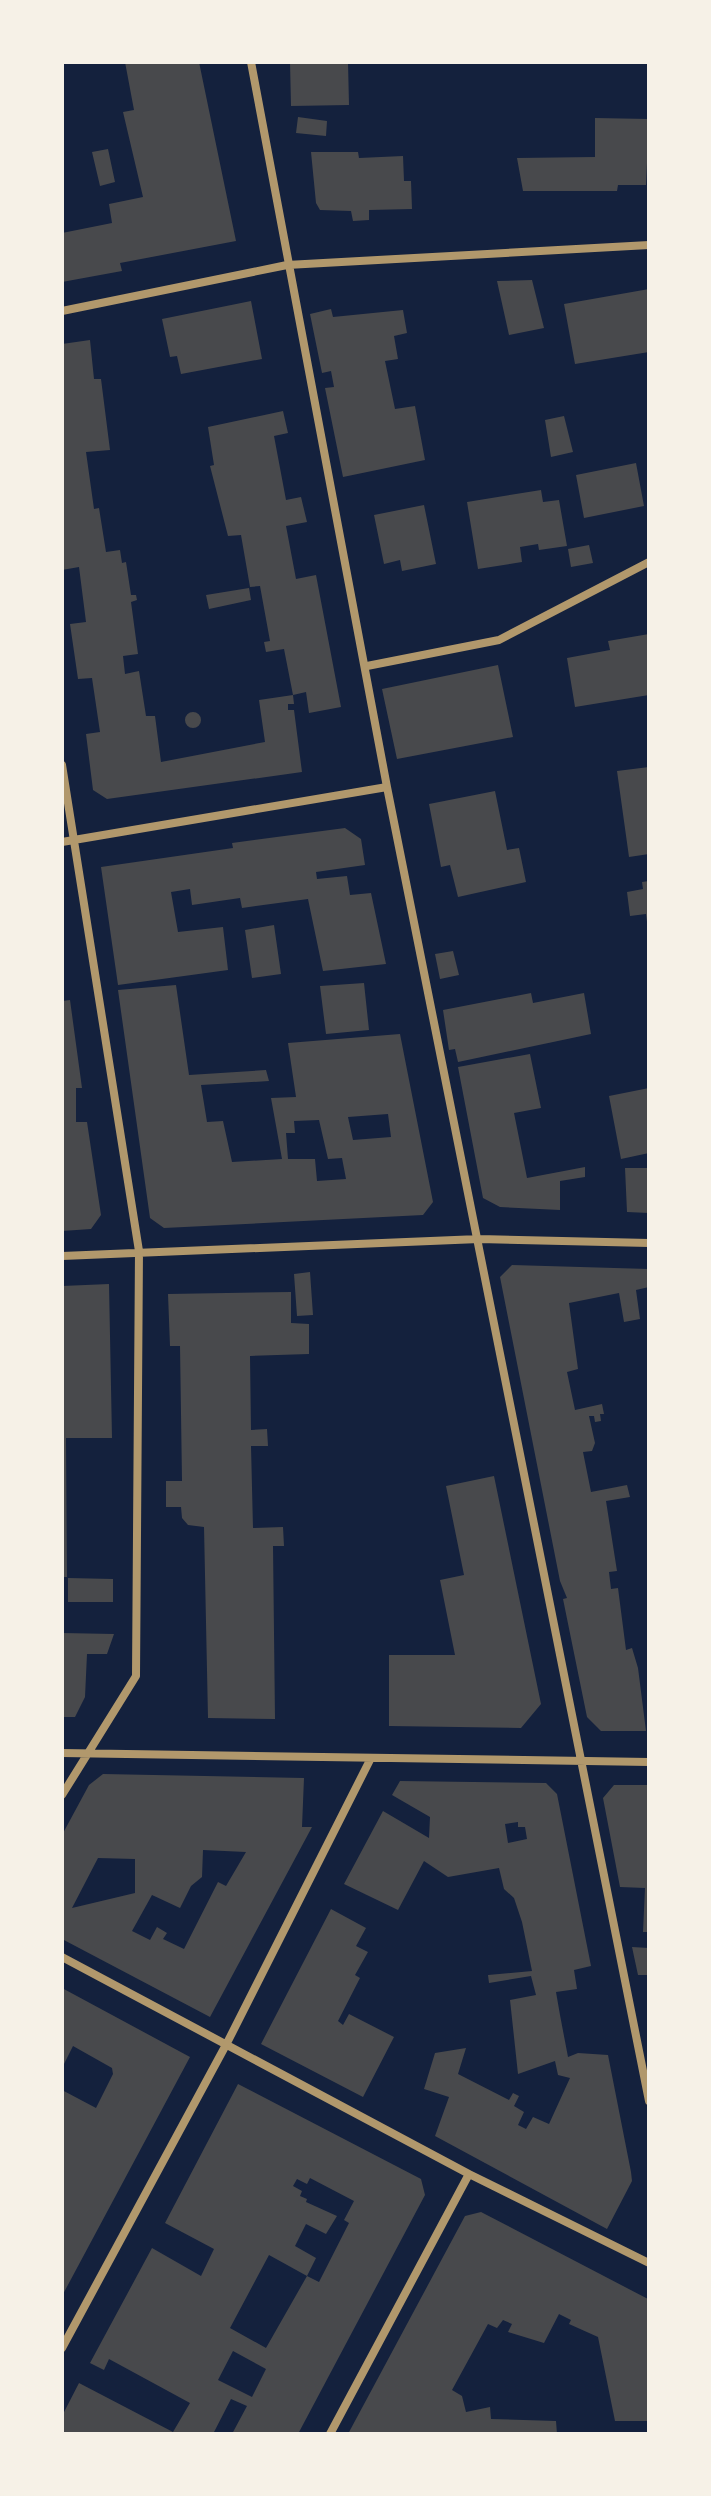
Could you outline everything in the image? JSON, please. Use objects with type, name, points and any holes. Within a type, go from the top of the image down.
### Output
[{"type":"street","points":[[251,62],[287,265],[367,666],[387,787],[649,2101]]},
{"type":"street","points":[[62,311],[287,265],[649,245]]},
{"type":"street","points":[[367,666],[499,640],[649,562]]},
{"type":"street","points":[[62,765],[139,1251],[136,1676],[62,1795]]},
{"type":"street","points":[[62,842],[387,787]]},
{"type":"street","points":[[62,1256],[479,1239],[649,1243]]},
{"type":"street","points":[[62,1753],[649,1762]]},
{"type":"street","points":[[62,2348],[227,2043],[371,1758]]},
{"type":"street","points":[[62,1957],[469,2174],[649,2263]]},
{"type":"street","points":[[330,2434],[469,2174]]},
{"type":"building","points":[[125,62],[199,62],[236,241],[120,263],[122,271],[62,282],[62,233],[112,223],[109,204],[143,197],[123,112],[134,110]]},
{"type":"building","points":[[290,62],[348,62],[349,105],[291,106]]},
{"type":"building","points":[[298,117],[327,121],[326,136],[296,133]]},
{"type":"building","points":[[595,118],[649,119],[646,185],[618,185],[617,191],[523,191],[517,158],[595,157]]},
{"type":"building","points":[[108,149],[115,182],[100,186],[92,152]]},
{"type":"building","points":[[311,152],[358,152],[359,158],[403,156],[404,181],[411,181],[412,209],[369,210],[369,220],[353,221],[351,211],[320,210],[316,203]]},
{"type":"building","points":[[532,280],[544,328],[509,335],[497,281]]},
{"type":"building","points":[[649,289],[649,352],[575,364],[564,304]]},
{"type":"building","points":[[251,301],[262,359],[181,374],[177,356],[170,357],[162,319]]},
{"type":"building","points":[[331,309],[333,317],[403,310],[407,333],[394,336],[398,359],[385,361],[395,409],[415,406],[425,460],[343,477],[325,388],[334,387],[331,371],[322,373],[310,314]]},
{"type":"building","points":[[90,340],[94,379],[101,379],[110,450],[86,452],[94,509],[99,508],[106,552],[120,550],[122,563],[126,562],[131,595],[136,595],[137,600],[131,602],[138,654],[123,656],[125,674],[139,671],[146,716],[155,716],[161,762],[265,742],[259,700],[293,695],[294,704],[288,704],[288,710],[294,710],[302,772],[107,799],[93,790],[86,734],[100,732],[92,678],[78,679],[70,624],[86,622],[79,567],[62,570],[62,344]]},
{"type":"building","points":[[283,411],[288,433],[274,436],[286,500],[301,497],[307,522],[286,526],[296,579],[316,575],[341,707],[309,713],[306,692],[293,695],[284,649],[266,652],[264,642],[270,641],[260,586],[250,587],[241,535],[228,536],[210,466],[214,465],[208,427]]},
{"type":"building","points":[[564,416],[573,452],[551,457],[545,420]]},
{"type":"building","points":[[636,463],[644,506],[584,518],[576,475]]},
{"type":"building","points":[[541,490],[543,502],[559,500],[567,546],[539,550],[538,544],[520,547],[522,562],[478,569],[467,502]]},
{"type":"building","points":[[424,505],[436,564],[402,571],[400,560],[384,564],[374,515]]},
{"type":"building","points":[[589,545],[593,563],[571,567],[568,549]]},
{"type":"building","points":[[249,588],[251,600],[209,609],[206,595]]},
{"type":"building","points":[[649,634],[649,695],[575,707],[567,658],[610,650],[608,641]]},
{"type":"building","points":[[498,665],[513,737],[397,759],[382,689]]},
{"type":"building","points":[[193,712],[199,714],[199,726],[193,728],[187,726],[185,720],[187,714]]},
{"type":"building","points":[[649,767],[649,854],[629,857],[617,771]]},
{"type":"building","points":[[495,791],[507,850],[519,848],[526,882],[458,897],[450,865],[441,867],[429,804]]},
{"type":"building","points":[[345,828],[361,839],[365,865],[316,872],[317,879],[347,876],[350,895],[371,893],[386,964],[323,971],[308,899],[242,908],[240,898],[192,905],[190,889],[171,892],[178,932],[223,927],[228,970],[118,985],[101,867],[233,848],[232,843]]},
{"type":"building","points":[[649,881],[647,922],[646,914],[630,916],[627,892],[643,889],[642,882]]},
{"type":"building","points":[[274,925],[281,974],[252,978],[245,930]]},
{"type":"building","points":[[453,951],[459,975],[440,979],[435,954]]},
{"type":"building","points":[[364,983],[369,1030],[326,1034],[320,986]]},
{"type":"building","points":[[176,985],[189,1075],[266,1070],[269,1081],[201,1085],[207,1122],[223,1121],[232,1162],[282,1159],[271,1098],[296,1097],[288,1043],[400,1034],[433,1202],[423,1215],[164,1228],[150,1218],[118,990]],"holes":[[[388,1114],[391,1137],[353,1140],[348,1117]],[[319,1120],[328,1159],[342,1158],[346,1179],[317,1181],[315,1159],[288,1159],[286,1133],[295,1133],[294,1121]]]},
{"type":"building","points":[[531,993],[533,1003],[584,993],[591,1034],[458,1062],[455,1049],[449,1050],[443,1010]]},
{"type":"building","points":[[70,1000],[82,1088],[76,1088],[76,1122],[87,1122],[101,1215],[91,1229],[62,1231],[62,1001]]},
{"type":"building","points":[[530,1054],[541,1108],[514,1113],[527,1178],[585,1167],[585,1177],[560,1181],[560,1210],[500,1207],[483,1198],[458,1067]]},
{"type":"building","points":[[649,1088],[649,1153],[621,1159],[609,1096]]},
{"type":"building","points":[[625,1168],[649,1168],[649,1213],[627,1212]]},
{"type":"building","points":[[512,1265],[649,1269],[649,1287],[636,1290],[640,1319],[624,1322],[619,1293],[569,1303],[578,1369],[567,1372],[575,1410],[602,1404],[604,1414],[600,1414],[601,1421],[595,1422],[594,1416],[589,1416],[595,1443],[592,1451],[583,1452],[591,1492],[627,1485],[630,1497],[606,1501],[617,1571],[609,1572],[611,1589],[618,1588],[626,1650],[632,1648],[638,1668],[646,1731],[601,1731],[587,1717],[563,1599],[567,1598],[560,1581],[500,1277]]},
{"type":"building","points":[[310,1272],[313,1315],[297,1316],[294,1274]]},
{"type":"building","points":[[109,1284],[112,1438],[66,1438],[67,1577],[62,1577],[62,1286]]},
{"type":"building","points":[[291,1292],[291,1323],[309,1324],[309,1354],[250,1356],[251,1430],[267,1429],[268,1446],[251,1446],[253,1528],[283,1527],[284,1546],[273,1546],[275,1719],[208,1718],[204,1527],[188,1525],[182,1518],[181,1507],[166,1507],[166,1481],[182,1481],[180,1346],[170,1346],[168,1294]]},
{"type":"building","points":[[494,1476],[541,1704],[521,1728],[389,1726],[389,1655],[455,1655],[440,1580],[464,1575],[446,1486]]},
{"type":"building","points":[[68,1578],[113,1579],[113,1602],[68,1602]]},
{"type":"building","points":[[62,1633],[114,1634],[107,1654],[87,1654],[85,1697],[75,1717],[62,1717]]},
{"type":"building","points":[[103,1774],[304,1778],[302,1827],[312,1827],[210,2017],[62,1939],[62,1835],[89,1785]],"holes":[[[203,1850],[246,1852],[226,1886],[218,1882],[184,1949],[163,1939],[167,1933],[157,1927],[150,1940],[132,1931],[152,1895],[180,1908],[191,1886],[202,1877]],[[98,1858],[135,1859],[135,1893],[72,1908]]]},
{"type":"building","points":[[400,1781],[546,1783],[557,1794],[591,1966],[574,1970],[577,1989],[556,1992],[568,2057],[578,2053],[608,2055],[631,2172],[632,2181],[607,2229],[435,2136],[449,2097],[424,2089],[435,2053],[466,2048],[458,2074],[509,2100],[513,2093],[519,2096],[514,2106],[524,2112],[518,2125],[526,2129],[533,2117],[549,2124],[570,2078],[558,2075],[555,2061],[518,2074],[510,2000],[536,1995],[531,1976],[489,1983],[488,1975],[532,1971],[522,1922],[514,1898],[504,1889],[499,1868],[448,1877],[424,1861],[398,1910],[344,1884],[383,1811],[429,1838],[430,1817],[392,1795]],"holes":[[[518,1822],[518,1827],[525,1827],[527,1839],[508,1843],[505,1824]]]},
{"type":"building","points":[[614,1785],[649,1785],[649,1932],[643,1932],[645,1888],[620,1887],[603,1798]]},
{"type":"building","points":[[331,1909],[366,1928],[356,1946],[368,1952],[355,1975],[360,1978],[338,2021],[343,2025],[349,2014],[394,2037],[363,2097],[261,2044]]},
{"type":"building","points":[[632,1947],[649,1948],[649,1975],[638,1975]]},
{"type":"building","points":[[62,1988],[190,2057],[62,2296],[62,2090],[96,2108],[113,2074],[112,2068],[73,2046],[62,2068]]},
{"type":"building","points":[[238,2084],[421,2179],[425,2195],[298,2434],[232,2434],[247,2406],[231,2399],[213,2434],[62,2434],[62,2416],[79,2383],[173,2432],[190,2403],[109,2359],[104,2370],[90,2363],[152,2248],[201,2276],[214,2249],[165,2223]],"holes":[[[310,2178],[354,2201],[344,2220],[349,2223],[319,2282],[307,2276],[316,2258],[295,2246],[306,2224],[326,2234],[337,2216],[306,2202],[307,2199],[300,2196],[302,2191],[293,2186],[297,2179],[307,2184]],[[269,2255],[307,2276],[266,2348],[230,2328]],[[233,2351],[266,2369],[252,2397],[218,2380]]]},
{"type":"building","points":[[481,2212],[648,2299],[649,2421],[615,2421],[598,2337],[569,2324],[571,2320],[559,2314],[544,2343],[508,2332],[512,2324],[503,2320],[497,2328],[488,2324],[452,2390],[462,2396],[466,2412],[490,2407],[491,2419],[556,2421],[557,2434],[348,2434],[465,2216]]}]
